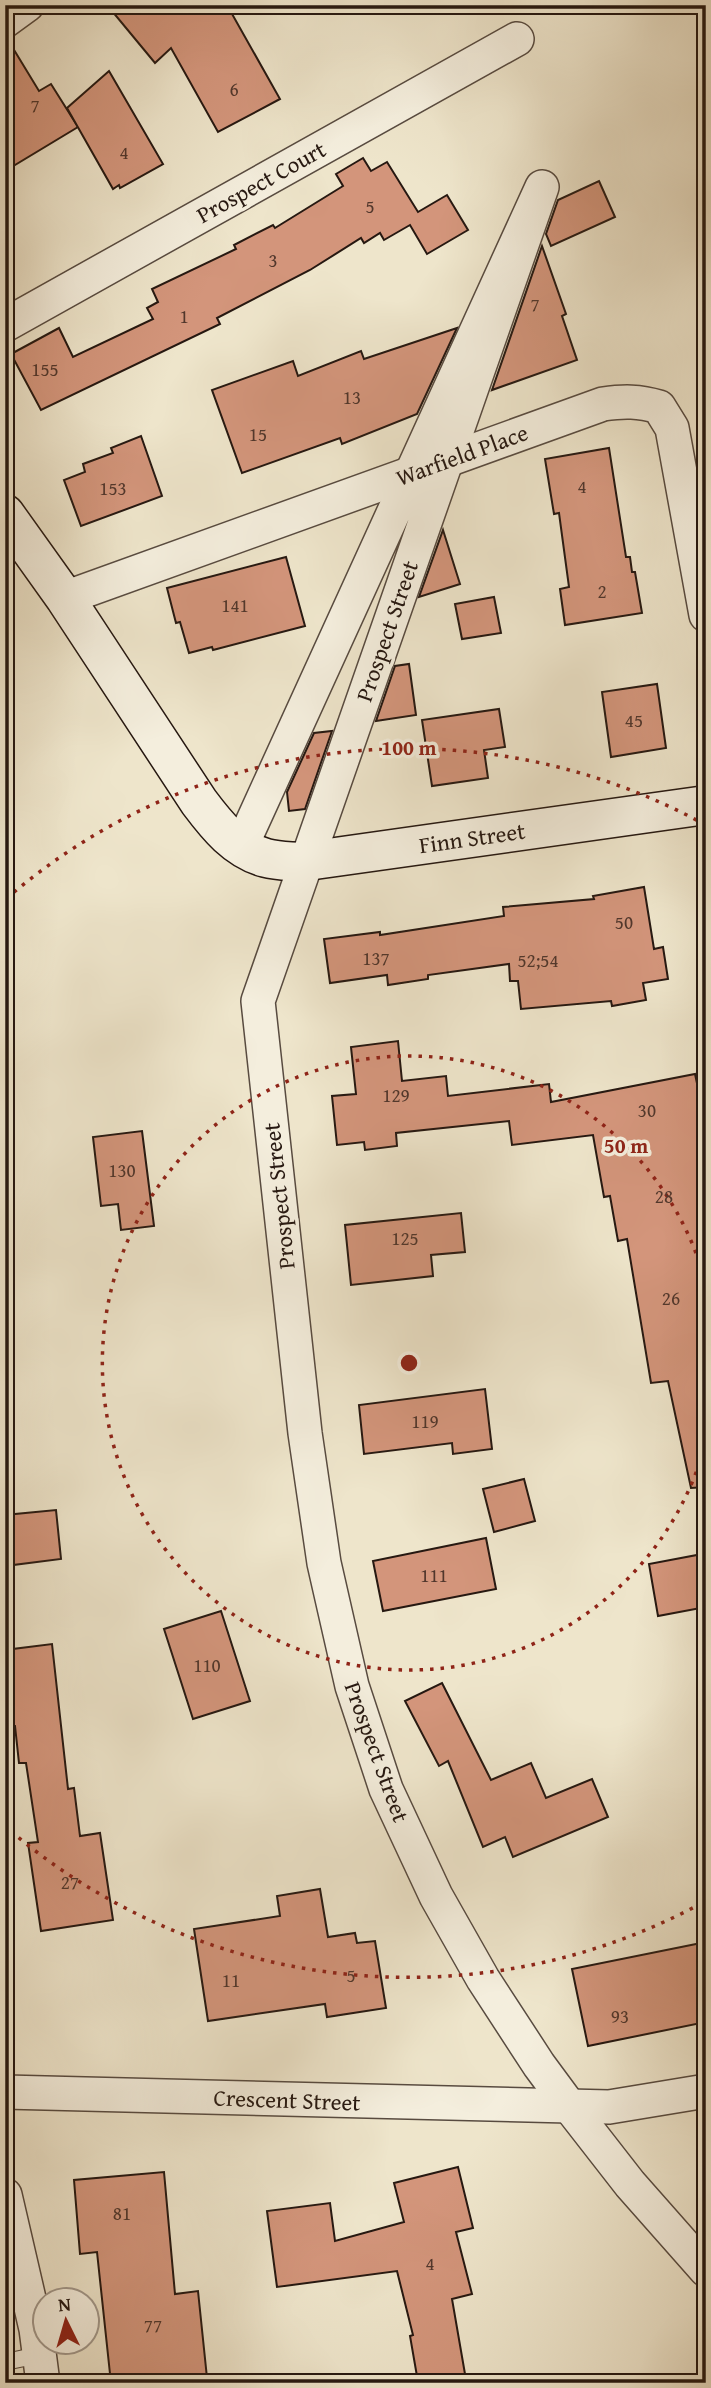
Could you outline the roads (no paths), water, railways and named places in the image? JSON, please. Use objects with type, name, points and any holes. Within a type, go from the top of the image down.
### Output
[{"type":"main road","points":[[5,514],[65,598],[198,802],[221,830],[241,847]]},
{"type":"main road","name":"Finn Street","points":[[241,847],[267,859],[300,862],[706,805]]},
{"type":"street","points":[[5,22],[27,5]]},
{"type":"street","name":"Prospect Court","points":[[5,326],[517,40]]},
{"type":"street","name":"Prospect Street","points":[[241,847],[542,187],[258,1001],[305,1433],[324,1563],[352,1686],[386,1789],[436,1896],[483,1979],[570,2107],[630,2184],[706,2270]]},
{"type":"street","name":"Warfield Place","points":[[65,598],[603,404],[625,400],[659,407],[672,428],[706,615]]},
{"type":"street","name":"Crescent Street","points":[[5,2092],[609,2107],[706,2091]]},
{"type":"street","points":[[5,2194],[36,2329],[41,2369]]},
{"type":"lane","points":[[5,2362],[41,2369]]}]
